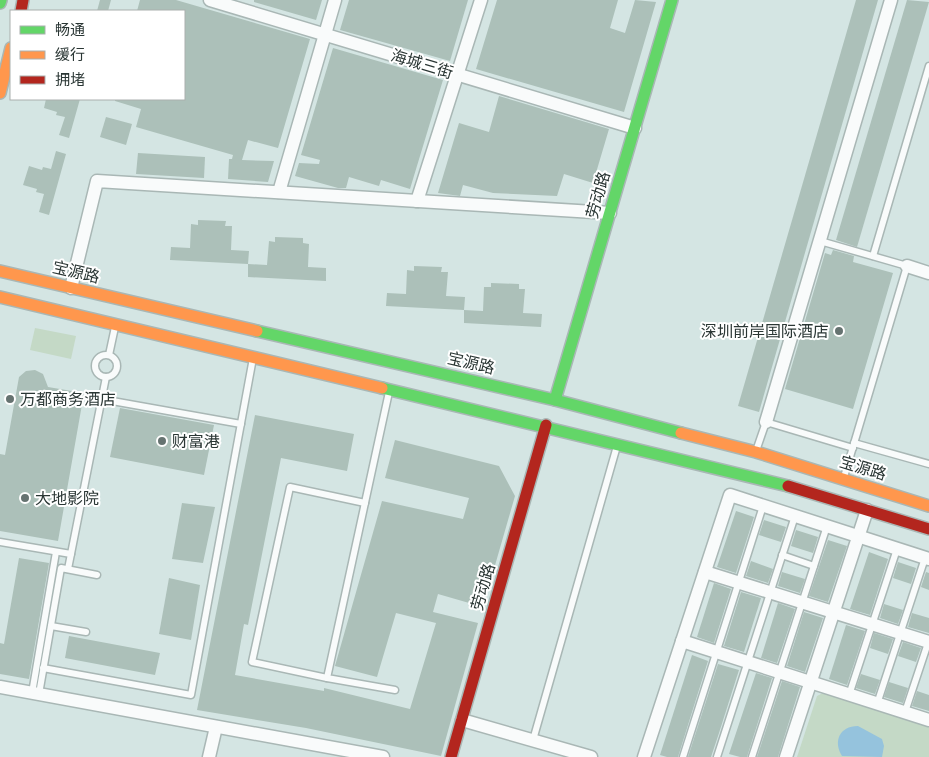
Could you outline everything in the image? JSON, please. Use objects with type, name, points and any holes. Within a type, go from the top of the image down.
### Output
[{"type":"main road","name":"劳动路","points":[[555,400],[672,0]]},
{"type":"main road","points":[[0,93],[10,52]]},
{"type":"main road","points":[[0,259],[34,279]]},
{"type":"main road","name":"宝源路","points":[[0,271],[555,400],[756,452],[929,506]]},
{"type":"main road","points":[[0,297],[546,425],[768,480],[929,529]]},
{"type":"main road","points":[[0,305],[29,303]]},
{"type":"main road","points":[[132,328],[126,324],[124,313],[130,305],[139,303]]},
{"type":"main road","name":"劳动路","points":[[451,757],[546,425]]},
{"type":"street","name":"海城三街","points":[[210,0],[635,128]]},
{"type":"street","points":[[279,192],[335,0]]},
{"type":"street","points":[[417,200],[481,0]]},
{"type":"street","points":[[766,422],[891,0]]},
{"type":"street","points":[[71,288],[97,181],[610,213]]},
{"type":"street","points":[[907,266],[929,273]]},
{"type":"street","points":[[644,757],[730,495],[927,558]]},
{"type":"street","points":[[786,757],[867,510]]},
{"type":"street","points":[[705,572],[929,641]]},
{"type":"street","points":[[682,641],[929,720]]},
{"type":"street","points":[[0,687],[382,757]]},
{"type":"street","points":[[462,720],[533,740],[563,753],[592,757]]},
{"type":"street","points":[[209,757],[216,727]]},
{"type":"lane","points":[[873,256],[929,66]]},
{"type":"lane","points":[[820,241],[907,266],[843,479]]},
{"type":"lane","points":[[109,355],[115,324]]},
{"type":"lane","points":[[109,355],[115,358],[118,368],[112,376],[106,377],[99,374],[95,364],[98,358],[109,355]]},
{"type":"lane","points":[[43,668],[191,695],[254,357]]},
{"type":"lane","points":[[68,569],[106,377]]},
{"type":"lane","points":[[327,678],[390,389]]},
{"type":"lane","points":[[101,399],[241,424]]},
{"type":"lane","points":[[756,452],[766,422],[929,464]]},
{"type":"lane","points":[[533,740],[617,443]]},
{"type":"lane","points":[[365,503],[290,487],[252,662],[395,690]]},
{"type":"lane","points":[[683,757],[763,506]]},
{"type":"lane","points":[[717,757],[795,516]]},
{"type":"lane","points":[[752,757],[827,526]]},
{"type":"lane","points":[[0,542],[71,554]]},
{"type":"lane","points":[[849,694],[896,549]]},
{"type":"lane","points":[[35,694],[56,552]]},
{"type":"lane","points":[[782,555],[814,566]]},
{"type":"lane","points":[[877,704],[927,558]]},
{"type":"lane","points":[[35,694],[43,668],[62,568],[97,575]]},
{"type":"lane","points":[[51,626],[86,632]]},
{"type":"lane","points":[[905,712],[929,641]]},
{"type":"green space","points":[[35,328],[76,336],[71,359],[30,350]]},
{"type":"green space","points":[[823,693],[929,727],[929,757],[797,757],[817,696]]},
{"type":"water","points":[[858,726],[882,739],[884,746],[882,757],[842,756],[838,745],[839,736],[846,729]]},
{"type":"building","points":[[100,0],[111,0],[108,10],[97,10]]},
{"type":"building","points":[[140,0],[176,0],[310,39],[278,148],[248,140],[242,160],[274,161],[268,182],[228,179],[229,159],[232,159],[233,155],[136,127],[141,109],[115,101],[185,100],[185,10],[137,10]]},
{"type":"building","points":[[254,0],[322,0],[316,20],[254,2]]},
{"type":"building","points":[[349,0],[468,0],[450,61],[340,30]]},
{"type":"building","points":[[497,0],[618,0],[610,28],[625,33],[635,0],[656,2],[624,112],[476,69]]},
{"type":"building","points":[[856,0],[878,0],[759,412],[738,406]]},
{"type":"building","points":[[907,0],[929,2],[857,247],[836,240]]},
{"type":"building","points":[[333,48],[443,80],[410,189],[381,180],[379,186],[349,177],[346,188],[338,188],[295,176],[299,163],[319,164],[320,160],[301,155]]},
{"type":"building","points":[[499,96],[609,129],[593,183],[564,174],[557,196],[493,193],[463,185],[460,196],[438,193],[459,123],[489,132]]},
{"type":"building","points":[[46,100],[80,100],[69,138],[59,135],[65,117],[56,115],[57,112],[44,108]]},
{"type":"building","points":[[106,117],[132,124],[126,145],[100,137]]},
{"type":"building","points":[[56,151],[66,154],[49,215],[39,212],[44,194],[36,192],[37,189],[23,185],[29,166],[42,170],[43,167],[51,169]]},
{"type":"building","points":[[138,153],[205,157],[204,178],[136,174]]},
{"type":"building","points":[[198,220],[226,221],[225,226],[232,226],[231,250],[249,251],[248,264],[170,260],[171,247],[190,248],[191,224],[198,225]]},
{"type":"building","points":[[275,237],[303,238],[303,243],[309,244],[308,267],[326,268],[326,281],[248,277],[248,264],[267,265],[269,241],[275,242]]},
{"type":"building","name":"深圳前岸国际酒店","points":[[833,250],[854,256],[853,262],[893,273],[853,409],[785,389],[825,253],[831,255]]},
{"type":"building","points":[[414,266],[442,267],[441,272],[448,272],[446,296],[465,297],[464,310],[386,306],[387,293],[406,294],[407,270],[414,271]]},
{"type":"building","points":[[491,283],[519,284],[519,289],[525,289],[523,313],[542,314],[541,327],[464,323],[464,310],[483,311],[484,287],[491,287]]},
{"type":"building","points":[[35,370],[43,374],[48,387],[84,393],[58,541],[0,531],[0,454],[5,455],[19,377],[26,371]]},
{"type":"building","name":"财富港","points":[[120,408],[214,425],[204,475],[110,457]]},
{"type":"building","points":[[255,415],[354,434],[347,471],[281,458],[248,625],[244,624],[235,675],[324,691],[324,688],[410,709],[436,623],[396,613],[377,677],[335,666],[382,501],[463,519],[469,498],[385,478],[395,440],[499,466],[515,496],[483,607],[438,594],[433,612],[478,623],[441,756],[306,728],[197,710]]},
{"type":"building","points":[[182,503],[215,507],[203,563],[172,559]]},
{"type":"building","points":[[736,511],[754,517],[736,573],[717,567]]},
{"type":"building","points":[[764,520],[786,527],[781,542],[759,535]]},
{"type":"building","points":[[796,530],[818,537],[813,553],[791,546]]},
{"type":"building","points":[[828,540],[847,546],[828,602],[809,596]]},
{"type":"building","points":[[869,552],[888,559],[870,615],[850,609]]},
{"type":"building","points":[[19,558],[49,563],[29,679],[0,674],[0,643],[4,644]]},
{"type":"building","points":[[751,561],[773,569],[768,583],[746,576]]},
{"type":"building","points":[[898,562],[916,568],[911,584],[893,578]]},
{"type":"building","points":[[782,572],[805,579],[800,593],[778,586]]},
{"type":"building","points":[[926,572],[929,573],[929,590],[921,587]]},
{"type":"building","points":[[169,578],[200,585],[191,640],[159,634]]},
{"type":"building","points":[[714,583],[731,589],[714,643],[697,637]]},
{"type":"building","points":[[741,592],[761,598],[744,652],[724,646]]},
{"type":"building","points":[[778,603],[795,609],[777,663],[761,658]]},
{"type":"building","points":[[884,604],[903,610],[898,624],[880,618]]},
{"type":"building","points":[[804,612],[823,618],[805,672],[787,666]]},
{"type":"building","points":[[912,613],[929,618],[929,633],[908,627]]},
{"type":"building","points":[[846,625],[865,631],[847,685],[829,679]]},
{"type":"building","points":[[874,633],[893,639],[888,654],[870,648]]},
{"type":"building","points":[[69,636],[160,653],[155,675],[65,658]]},
{"type":"building","points":[[903,642],[921,648],[916,662],[898,656]]},
{"type":"building","points":[[692,655],[708,661],[678,757],[667,757],[660,755]]},
{"type":"building","points":[[718,664],[739,670],[719,733],[711,757],[688,757]]},
{"type":"building","points":[[756,673],[772,678],[747,757],[740,757],[729,754]]},
{"type":"building","points":[[861,674],[880,680],[875,694],[856,688]]},
{"type":"building","points":[[782,681],[800,687],[778,757],[757,757]]},
{"type":"building","points":[[889,682],[908,688],[903,703],[884,697]]},
{"type":"building","points":[[917,691],[929,695],[929,711],[912,706]]},
{"type":"traffic: fast","points":[[555,400],[672,0]]},
{"type":"traffic: fast","points":[[257,331],[555,400],[681,433]]},
{"type":"traffic: fast","points":[[382,388],[788,486]]},
{"type":"traffic: slow","points":[[0,93],[10,52]]},
{"type":"traffic: slow","points":[[0,271],[257,331]]},
{"type":"traffic: slow","points":[[0,297],[382,388]]},
{"type":"traffic: slow","points":[[681,433],[756,452],[929,506]]},
{"type":"traffic: jam","points":[[21,10],[23,0]]},
{"type":"traffic: jam","points":[[451,757],[546,425]]},
{"type":"traffic: jam","points":[[788,486],[929,529]]},
{"type":"place","name":"深圳前岸国际酒店","points":[[839,331]]},
{"type":"place","name":"万都商务酒店","points":[[10,399]]},
{"type":"place","name":"财富港","points":[[162,441]]},
{"type":"place","name":"大地影院","points":[[25,498]]}]
